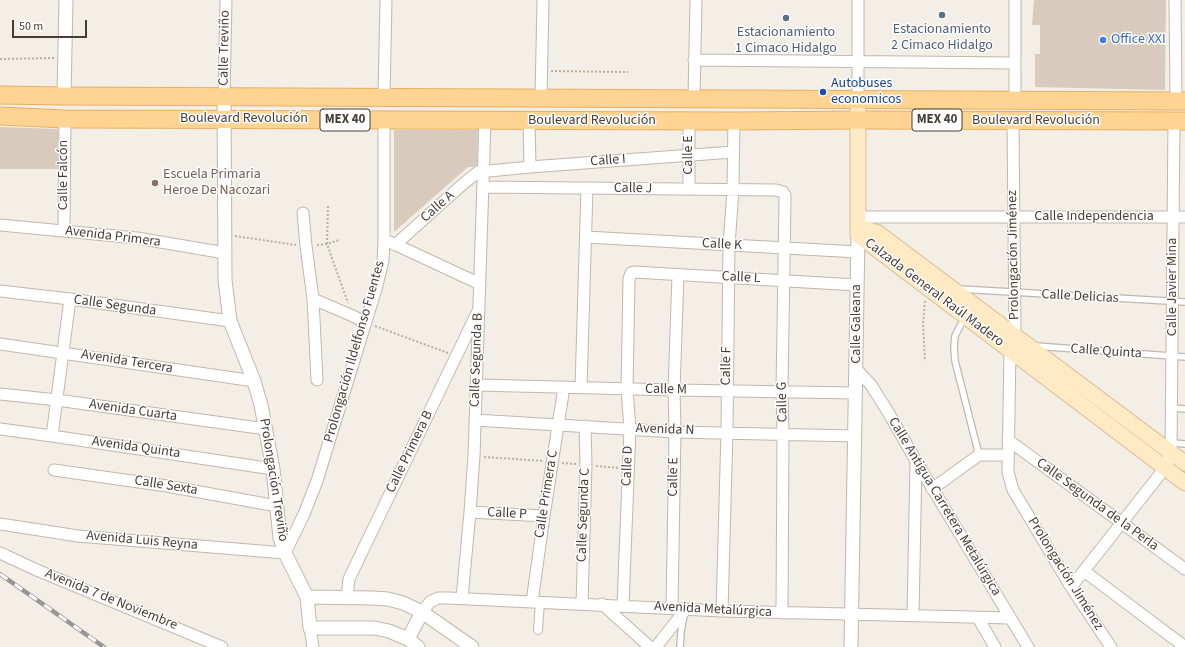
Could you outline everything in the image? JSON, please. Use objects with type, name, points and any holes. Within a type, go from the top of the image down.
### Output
[{"type":"main road","name":"MEX 40","points":[[0,95],[1180,100]]},
{"type":"main road","name":"Calle Galeana","points":[[858,99],[858,226]]},
{"type":"main road","name":"Boulevard Revolución","points":[[0,116],[65,119],[734,122],[858,120],[1180,121]]},
{"type":"main road","name":"Calzada General Raúl Madero","points":[[858,226],[928,288],[1185,483]]},
{"type":"main road","name":"Calzada General Raúl Madero","points":[[858,226],[878,233],[1021,341],[1171,448],[1185,463]]},
{"type":"street","points":[[64,96],[66,0]]},
{"type":"street","name":"Calle Treviño","points":[[224,97],[226,0]]},
{"type":"street","points":[[384,97],[386,0]]},
{"type":"street","points":[[541,98],[543,0]]},
{"type":"street","points":[[694,98],[696,0]]},
{"type":"street","name":"Calle Galeana","points":[[858,0],[858,99]]},
{"type":"street","points":[[1015,0],[1015,100]]},
{"type":"street","points":[[1175,0],[1180,62],[1180,100]]},
{"type":"street","points":[[694,60],[1015,63]]},
{"type":"street","name":"Prolongación Treviño","points":[[224,97],[226,292],[230,322],[254,381],[261,405],[273,468],[280,538],[285,553],[307,597],[312,647]]},
{"type":"street","name":"Calle Falcón","points":[[64,231],[65,119]]},
{"type":"street","name":"Prolongación Ildelfonso Fuentes","points":[[285,553],[304,514],[317,481],[366,323],[383,261],[384,120]]},
{"type":"street","name":"Calle Segunda B","points":[[462,598],[470,512],[477,385],[485,120]]},
{"type":"street","points":[[530,121],[530,167]]},
{"type":"street","name":"Calle E","points":[[689,121],[690,189]]},
{"type":"street","name":"Prolongación Jiménez","points":[[1013,121],[1015,293],[1021,341],[1010,351],[1008,472],[1013,490],[1072,587],[1112,647]]},
{"type":"street","name":"Calle Javier Mina","points":[[1171,448],[1173,217],[1180,121]]},
{"type":"street","name":"Calle F","points":[[722,611],[727,432],[728,277],[733,190],[734,122]]},
{"type":"street","name":"Calle I","points":[[483,172],[530,167],[734,152]]},
{"type":"street","name":"Calle A","points":[[395,245],[463,184],[478,172],[483,172]]},
{"type":"street","name":"Calle J","points":[[483,187],[776,190],[783,192]]},
{"type":"street","points":[[581,387],[587,188]]},
{"type":"street","name":"Calle G","points":[[782,613],[782,391],[785,195],[783,192]]},
{"type":"street","points":[[303,213],[313,299],[317,380]]},
{"type":"street","name":"Calle Independencia","points":[[858,226],[1014,217],[1185,217]]},
{"type":"street","name":"Avenida Primera","points":[[0,225],[137,238],[225,253]]},
{"type":"street","name":"Calle Galeana","points":[[851,647],[857,370],[858,226]]},
{"type":"street","name":"Calle K","points":[[586,237],[858,252]]},
{"type":"street","points":[[384,240],[480,284]]},
{"type":"street","name":"Calle L","points":[[629,279],[631,274],[634,272],[857,285]]},
{"type":"street","name":"Calle E","points":[[672,608],[675,432],[674,390],[678,275]]},
{"type":"street","name":"Calle D","points":[[623,605],[630,429],[627,389],[629,279]]},
{"type":"street","name":"Calle Segunda","points":[[0,291],[70,299],[230,322]]},
{"type":"street","points":[[52,436],[70,299]]},
{"type":"street","points":[[313,299],[366,323]]},
{"type":"street","name":"Calle Primera B","points":[[346,597],[349,579],[479,309]]},
{"type":"street","name":"Avenida Tercera","points":[[0,344],[254,381]]},
{"type":"street","name":"Calle Antigua Carretera Metalúrgica","points":[[857,370],[871,385],[888,412],[932,489],[1028,647]]},
{"type":"street","name":"Calle M","points":[[477,385],[856,393]]},
{"type":"street","name":"Calle Primera C","points":[[536,602],[544,516],[564,387]]},
{"type":"street","name":"Avenida Cuarta","points":[[0,394],[57,400],[266,429]]},
{"type":"street","name":"Avenida N","points":[[475,420],[675,432],[855,436]]},
{"type":"street","name":"Calle Segunda C","points":[[582,604],[586,465],[585,426]]},
{"type":"street","name":"Avenida Quinta","points":[[0,429],[273,468]]},
{"type":"street","name":"Calle Segunda de la Perla","points":[[1008,440],[1185,569]]},
{"type":"street","points":[[1072,587],[1165,468],[1171,448]]},
{"type":"street","points":[[932,489],[979,455],[1008,455]]},
{"type":"street","points":[[913,616],[916,461]]},
{"type":"street","name":"Calle Sexta","points":[[54,470],[167,486],[277,506]]},
{"type":"street","name":"Calle P","points":[[470,512],[544,516]]},
{"type":"street","name":"Avenida Luis Reyna","points":[[0,524],[78,536],[285,553]]},
{"type":"street","name":"Avenida 7 de Noviembre","points":[[0,553],[222,647]]},
{"type":"street","points":[[1084,571],[1185,647]]},
{"type":"street","points":[[307,597],[388,599],[403,603],[422,612],[472,647]]},
{"type":"street","name":"Avenida Metalúrgica","points":[[422,612],[430,602],[438,598],[462,598],[722,611],[1010,618]]},
{"type":"street","points":[[536,602],[538,630]]},
{"type":"street","points":[[602,604],[650,647]]},
{"type":"street","points":[[656,647],[686,609]]},
{"type":"street","points":[[310,628],[374,628],[389,631],[413,643],[422,612]]},
{"type":"street","points":[[978,618],[995,647]]},
{"type":"lane","name":"Calle Delicias","points":[[952,288],[1015,293],[1185,302]]},
{"type":"lane","points":[[966,317],[956,336],[954,348],[955,361],[979,455]]},
{"type":"lane","name":"Calle Quinta","points":[[1021,341],[1185,357]]},
{"type":"lane","points":[[1172,408],[1185,409]]},
{"type":"lane","points":[[1171,448],[1185,444]]},
{"type":"lane","points":[[680,647],[681,632],[686,609]]},
{"type":"path","points":[[0,59],[65,58]]},
{"type":"path","points":[[542,71],[628,72]]},
{"type":"path","points":[[328,206],[327,244],[353,316]]},
{"type":"path","points":[[225,234],[306,246],[327,244],[339,240]]},
{"type":"path","points":[[925,361],[924,309],[928,288]]},
{"type":"path","points":[[366,323],[456,356]]},
{"type":"building","name":"Office XXI","points":[[1034,0],[1166,0],[1165,90],[1035,87],[1035,54],[1040,54],[1040,25],[1032,25]]},
{"type":"building","points":[[0,127],[58,129],[58,169],[0,169]]},
{"type":"building","points":[[394,130],[478,130],[477,165],[468,167],[394,232]]},
{"type":"railway","points":[[0,574],[104,647]]},
{"type":"place","name":"Estacionamiento 2 Cimaco Hidalgo","points":[[942,15]]},
{"type":"place","name":"Estacionamiento 1 Cimaco Hidalgo","points":[[786,18]]},
{"type":"place","name":"Office XXI","points":[[1103,40]]},
{"type":"place","name":"Autobuses economicos","points":[[823,92]]},
{"type":"place","name":"Escuela Primaria Heroe De Nacozari","points":[[155,183]]}]
